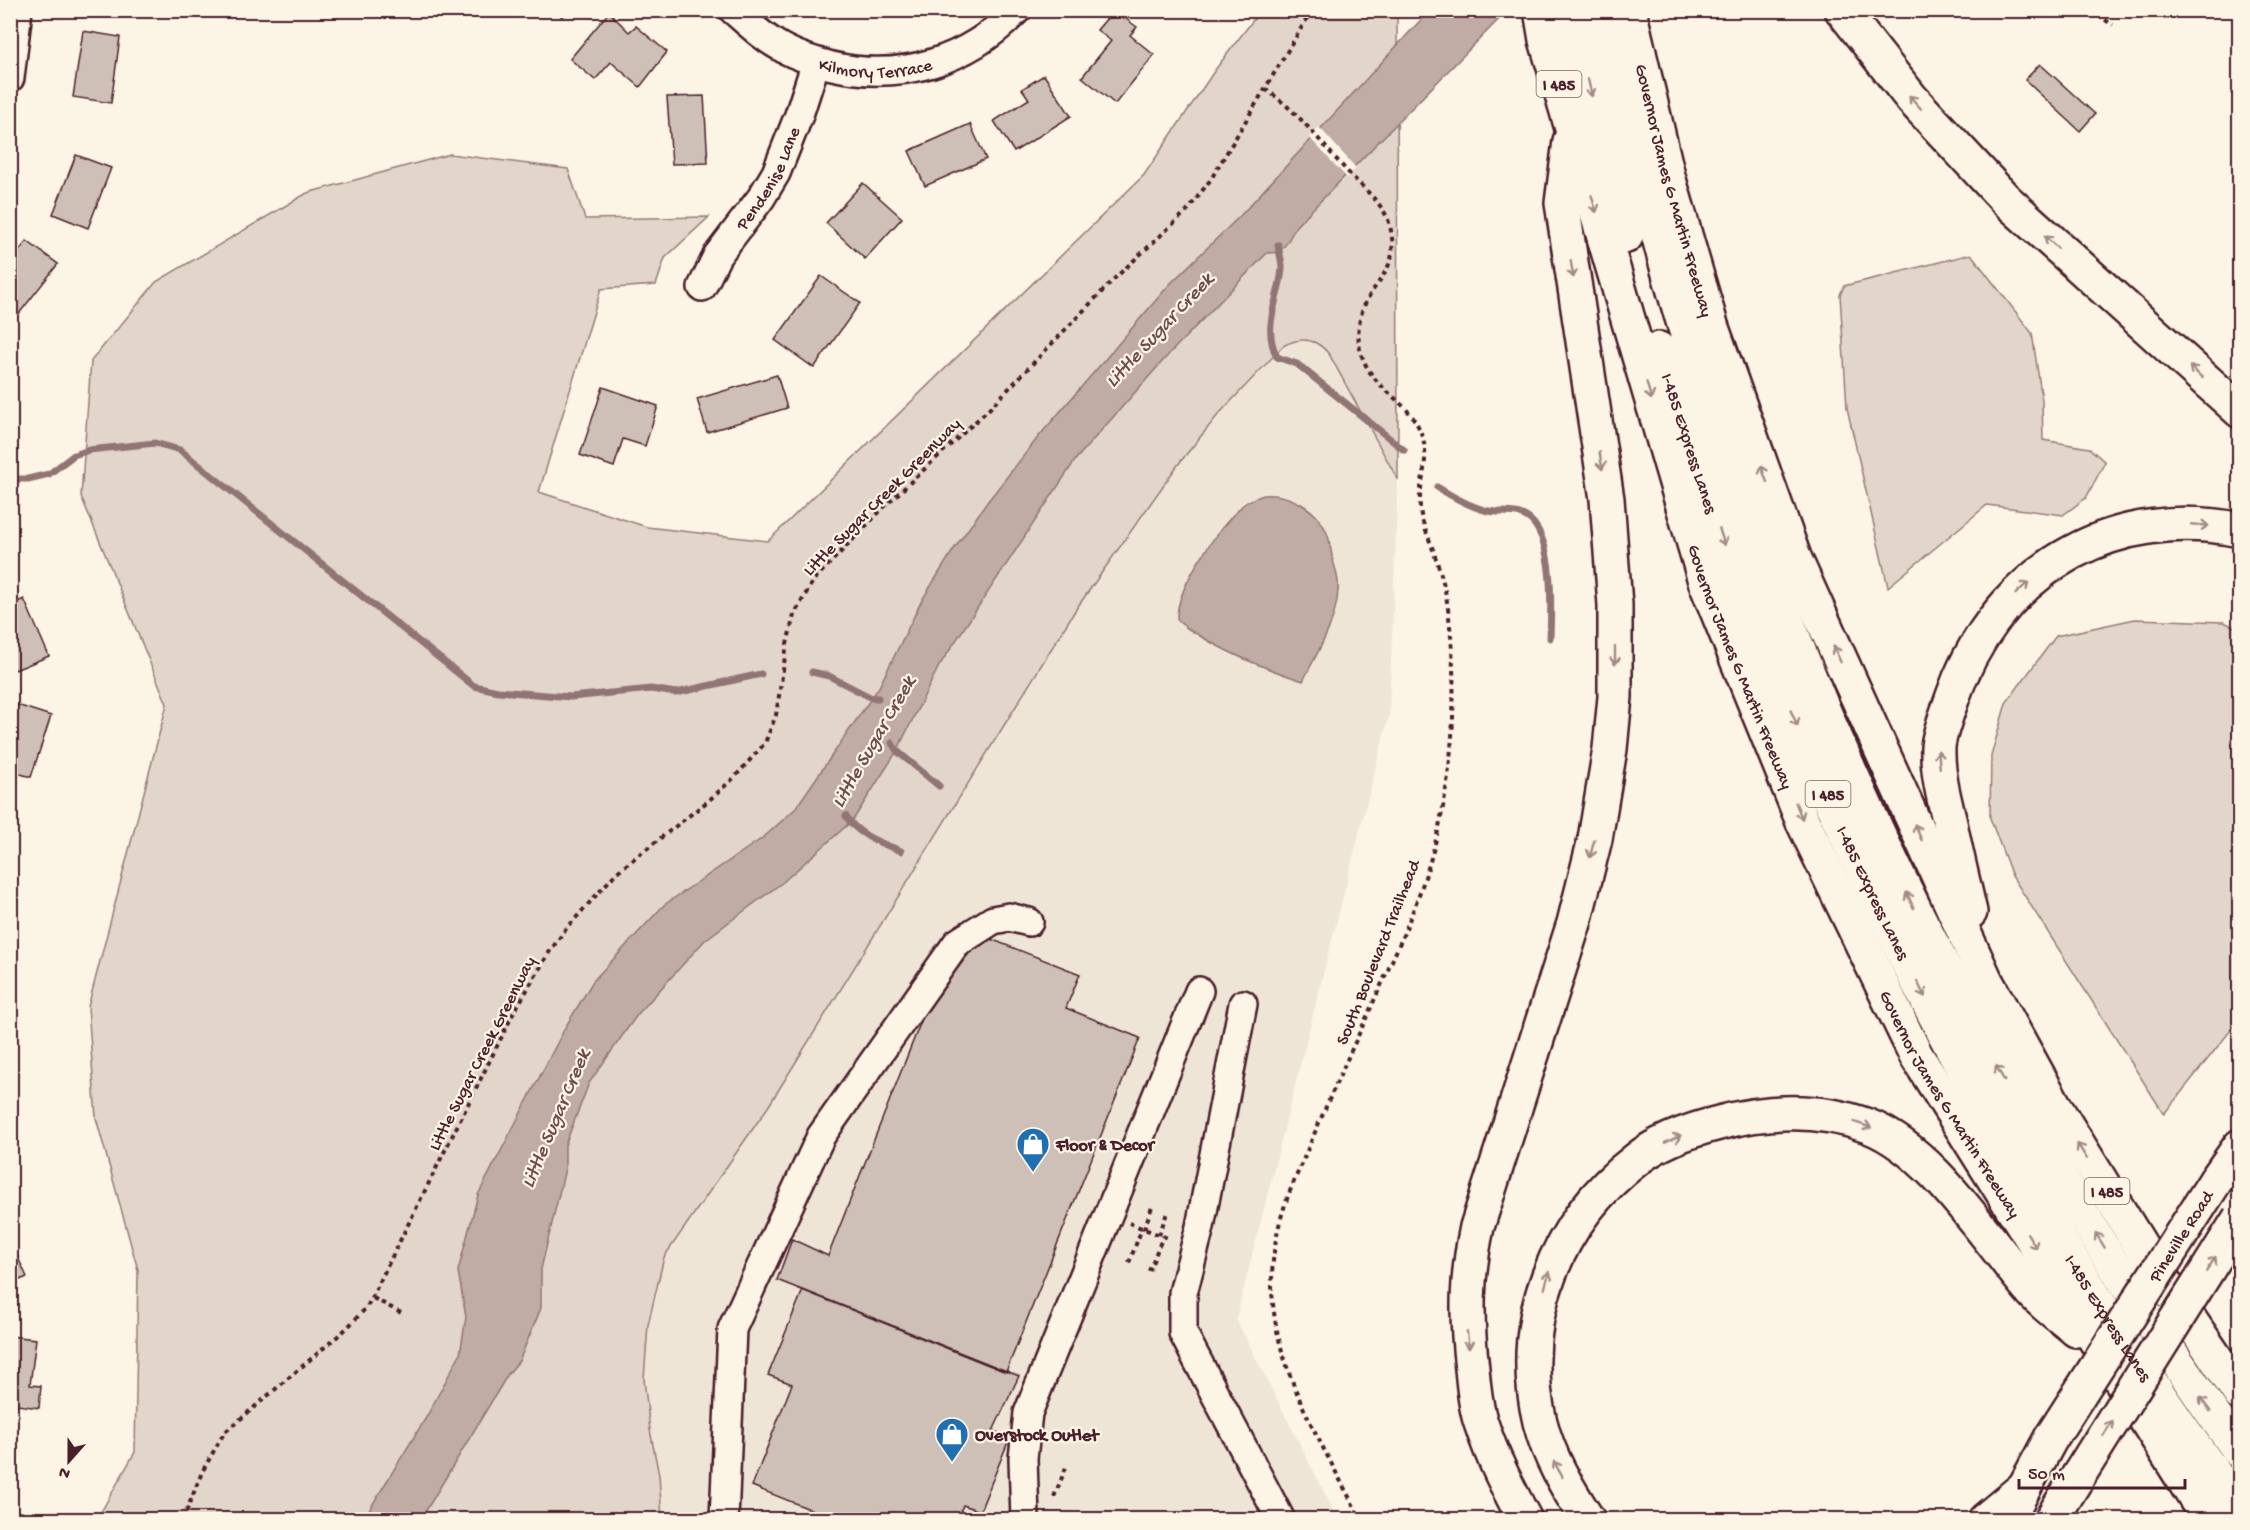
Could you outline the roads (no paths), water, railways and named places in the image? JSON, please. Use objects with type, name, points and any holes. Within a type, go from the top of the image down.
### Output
[{"type":"main road","name":"I-485 Express Lanes","points":[[1572,10],[1622,220],[1656,339],[1729,559],[1773,669],[1860,865],[1953,1054],[2022,1178],[2199,1455],[2240,1508]]},
{"type":"main road","name":"I-485 Express Lanes","points":[[1602,10],[1635,150],[1687,336],[1780,603],[1820,703],[1867,810],[1926,935],[2036,1135],[2188,1381],[2240,1452]]},
{"type":"main road","name":"Governor James G Martin Freeway","points":[[1629,10],[1668,176],[1712,328],[1794,557],[1986,981],[2057,1110],[2148,1258],[2240,1394]]},
{"type":"main road","points":[[1842,10],[1912,99],[2006,200],[2240,411]]},
{"type":"main road","name":"Governor James G Martin Freeway","points":[[1543,25],[1571,128],[1705,581],[1803,822],[1916,1055],[2111,1339],[2209,1520]]},
{"type":"main road","points":[[1525,1520],[1503,1479],[1481,1422],[1475,1396],[1466,1304],[1470,1259],[1477,1227],[1577,912],[1595,839],[1610,749],[1615,697],[1615,605],[1607,499],[1562,203],[1571,128]]},
{"type":"main road","points":[[1986,981],[1941,787],[1938,746],[1955,690],[1972,651],[2011,598],[2042,569],[2070,552],[2118,533],[2150,528],[2194,524],[2240,530]]},
{"type":"main road","points":[[1588,1520],[1550,1455],[1540,1424],[1533,1366],[1536,1321],[1549,1270],[1566,1236],[1610,1184],[1638,1158],[1674,1137],[1735,1119],[1777,1112],[1837,1117],[1868,1126],[1912,1151],[1938,1178],[2035,1294],[2111,1339]]},
{"type":"main road","name":"Pineville Road","points":[[2007,1520],[2050,1438],[2111,1339],[2240,1146]]},
{"type":"main road","points":[[2051,1520],[2240,1218]]},
{"type":"main road","points":[[1985,1520],[2021,1490]]},
{"type":"street","points":[[10,78],[18,10]]},
{"type":"street","name":"Kilmory Terrace","points":[[733,10],[769,40],[787,51],[816,62],[854,71],[881,72],[930,65],[963,52],[991,35],[1017,10]]},
{"type":"street","name":"Pendenise Lane","points":[[702,287],[717,256],[761,198],[776,173],[799,115],[816,62]]},
{"type":"street","points":[[724,1520],[732,1329],[821,1136],[957,943],[993,920],[1009,917],[1029,922]]},
{"type":"street","points":[[1025,1520],[1023,1458],[1028,1413],[1199,991]]},
{"type":"street","points":[[1243,1004],[1200,1227],[1183,1293],[1183,1333],[1281,1520]]},
{"type":"water","name":"Little Sugar Creek","points":[[1429,11],[1507,11],[1296,226],[1282,249],[1267,253],[1169,354],[1076,459],[939,666],[897,751],[853,820],[783,882],[705,940],[637,1015],[589,1083],[565,1145],[565,1169],[541,1269],[541,1308],[519,1361],[508,1374],[421,1519],[363,1520],[427,1416],[460,1354],[466,1317],[458,1271],[478,1195],[566,1026],[593,981],[664,905],[764,837],[795,809],[879,687],[922,600],[954,549],[1040,435],[1170,284],[1240,216]]},
{"type":"water","points":[[1264,495],[1293,500],[1302,504],[1317,517],[1328,536],[1338,578],[1334,615],[1303,681],[1263,667],[1226,650],[1188,629],[1177,619],[1179,606],[1191,575],[1211,542],[1243,505]]},
{"type":"waterway","points":[[1278,245],[1282,268],[1271,323],[1271,334],[1277,357],[1297,364],[1404,450]]},
{"type":"waterway","points":[[10,479],[28,479],[49,474],[74,455],[89,450],[155,443],[180,450],[474,686],[498,691],[571,697],[651,689],[676,693],[761,674]]},
{"type":"waterway","points":[[1437,487],[1475,507],[1488,511],[1520,514],[1532,521],[1546,550],[1549,569],[1550,638]]},
{"type":"waterway","name":"Little Sugar Creek","points":[[812,672],[829,676],[872,698],[878,698]]},
{"type":"waterway","name":"Little Sugar Creek","points":[[892,743],[897,751],[939,786]]},
{"type":"waterway","name":"Little Sugar Creek","points":[[846,816],[863,833],[901,851]]},
{"type":"place","name":"Floor & Decor","points":[[1033,1173]]},
{"type":"place","name":"Overstock Outlet","points":[[952,1463]]}]
